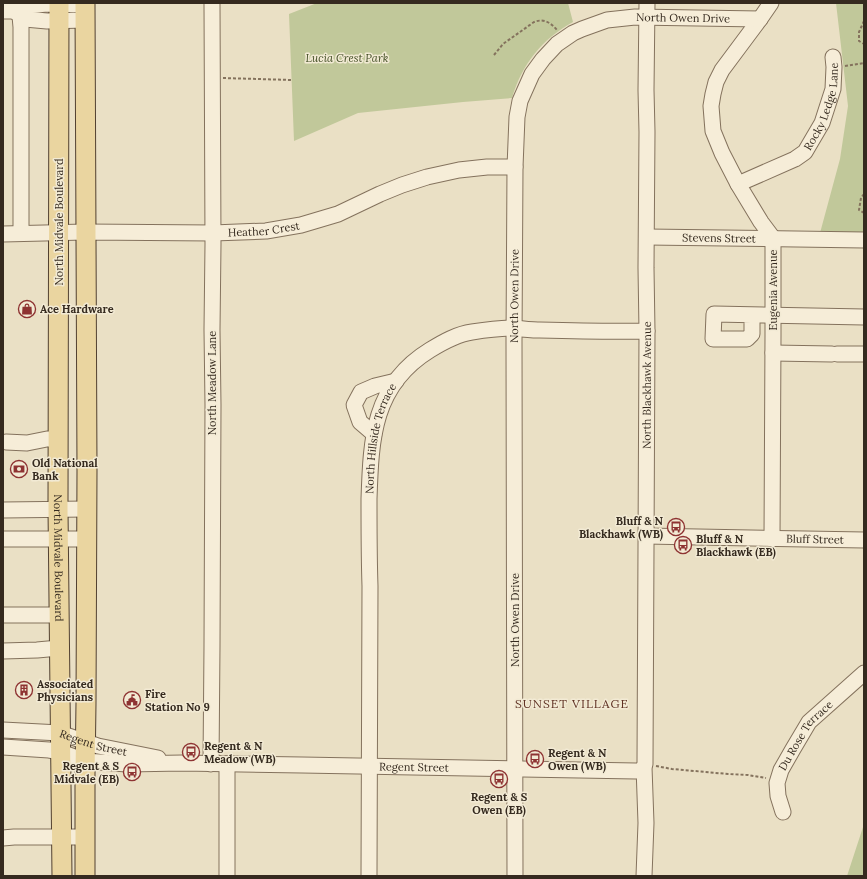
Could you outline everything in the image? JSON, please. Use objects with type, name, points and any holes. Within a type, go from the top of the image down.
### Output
[{"type":"main road","name":"North Midvale Boulevard","points":[[59,9],[58,538],[62,876]]},
{"type":"main road","points":[[85,9],[87,509],[85,876]]},
{"type":"street","name":"North Meadow Lane","points":[[211,764],[213,233],[212,3]]},
{"type":"street","name":"Eugenia Avenue","points":[[771,3],[722,70],[716,82],[711,106],[713,131],[722,153],[738,184],[761,222],[773,238],[772,539]]},
{"type":"street","points":[[21,233],[21,27],[15,10],[26,6],[59,9],[85,9]]},
{"type":"street","name":"North Owen Drive","points":[[516,876],[514,328],[515,167],[517,117],[520,101],[532,74],[543,59],[557,44],[582,28],[647,10],[760,19]]},
{"type":"street","name":"North Blackhawk Avenue","points":[[644,876],[646,823],[647,10]]},
{"type":"street","name":"Rocky Ledge Lane","points":[[738,184],[795,159],[805,152],[822,123],[833,89],[833,57]]},
{"type":"street","name":"Heather Crest","points":[[3,234],[85,232],[213,233],[266,231],[301,225],[338,214],[414,180],[459,170],[486,167],[515,167]]},
{"type":"street","name":"Stevens Street","points":[[646,237],[864,240]]},
{"type":"street","points":[[752,315],[864,317]]},
{"type":"street","name":"North Hillside Terrace","points":[[369,876],[370,478],[374,434],[378,416],[384,401],[396,381],[406,369],[423,354],[452,338],[471,332],[514,328],[532,330],[647,331]]},
{"type":"street","points":[[773,353],[864,354]]},
{"type":"street","points":[[374,434],[360,422],[354,405],[362,392],[375,386],[396,381]]},
{"type":"street","points":[[6,442],[27,443],[47,439],[58,439]]},
{"type":"street","points":[[3,510],[87,509]]},
{"type":"street","name":"Bluff Street","points":[[646,536],[864,540]]},
{"type":"street","points":[[3,539],[86,539]]},
{"type":"street","points":[[3,614],[59,615]]},
{"type":"street","points":[[3,650],[37,650],[59,648]]},
{"type":"street","name":"Du Rose Terrace","points":[[783,812],[778,796],[777,783],[781,770],[792,749],[809,722],[864,673]]},
{"type":"street","name":"Regent Street","points":[[3,730],[60,733],[98,746],[182,763]]},
{"type":"street","name":"Regent Street","points":[[3,747],[49,750],[61,752],[85,761],[127,764],[182,763],[636,771],[641,770],[645,766]]},
{"type":"street","points":[[227,764],[227,876]]},
{"type":"street","points":[[3,838],[85,837]]},
{"type":"path","points":[[494,55],[503,44],[539,20],[544,20],[550,23],[564,40]]},
{"type":"path","points":[[864,22],[859,32],[859,41],[864,44]]},
{"type":"path","points":[[834,77],[843,66],[864,63]]},
{"type":"path","points":[[224,78],[292,80]]},
{"type":"path","points":[[864,194],[861,198],[859,210],[864,213]]},
{"type":"path","points":[[37,694],[48,694]]},
{"type":"path","points":[[645,766],[748,775],[766,778]]},
{"type":"green space","name":"Lucia Crest Park","points":[[317,3],[568,3],[573,22],[552,36],[535,54],[521,74],[512,98],[358,113],[294,141],[289,14]]},
{"type":"green space","points":[[836,3],[864,3],[864,235],[820,233],[840,159],[848,106]]},
{"type":"green space","points":[[864,824],[864,876],[847,876]]},
{"type":"place","name":"Ace Hardware","points":[[27,309]]},
{"type":"place","name":"Old National Bank","points":[[19,469]]},
{"type":"place","name":"Bluff & N Blackhawk (WB)","points":[[676,527]]},
{"type":"place","name":"Bluff & N Blackhawk (EB)","points":[[683,545]]},
{"type":"place","name":"Associated Physicians","points":[[24,690]]},
{"type":"place","name":"Fire Station No 9","points":[[132,700]]},
{"type":"place","name":"Regent & N Meadow (WB)","points":[[191,752]]},
{"type":"place","name":"Regent & N Owen (WB)","points":[[535,759]]},
{"type":"place","name":"Regent & S Midvale (EB)","points":[[132,772]]},
{"type":"place","name":"Regent & S Owen (EB)","points":[[499,779]]},
{"type":"district","name":"SUNSET VILLAGE","points":[[572,704]]}]
